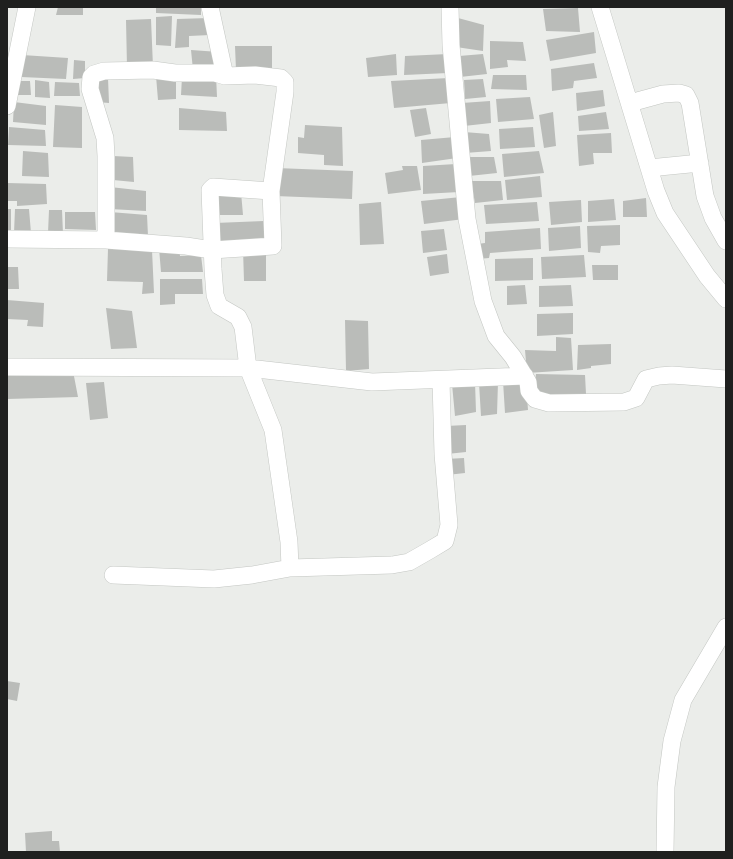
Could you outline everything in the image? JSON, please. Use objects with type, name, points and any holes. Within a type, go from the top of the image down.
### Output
[{"type":"street","points":[[7,106],[27,7]]},
{"type":"street","points":[[210,7],[225,76]]},
{"type":"street","points":[[450,7],[451,45],[467,219],[483,301],[496,336],[513,357],[525,376],[528,382],[529,391],[535,399],[549,403],[624,402],[636,398],[646,379],[659,376],[672,375],[726,379]]},
{"type":"street","points":[[600,7],[649,168],[665,213],[707,276],[726,299]]},
{"type":"street","points":[[7,238],[106,240],[186,246],[212,250],[272,246],[271,191],[285,92],[284,82],[281,78],[277,76],[225,76],[215,73],[175,73],[153,70],[104,71],[94,74],[91,78],[90,89],[105,138],[106,240]]},
{"type":"street","points":[[630,103],[663,94],[679,93],[686,95],[690,103],[705,196],[713,218],[726,241]]},
{"type":"street","points":[[649,168],[700,163]]},
{"type":"street","points":[[271,191],[212,187],[210,190],[212,250],[215,296],[219,306],[238,316],[243,327],[248,368],[273,430],[289,542],[290,568]]},
{"type":"street","points":[[7,367],[248,368],[372,382],[525,376]]},
{"type":"street","points":[[113,575],[214,579],[252,575],[290,568],[398,564],[409,562],[445,541],[449,525],[443,454],[441,380]]},
{"type":"street","points":[[665,852],[666,787],[672,741],[683,700],[726,627]]},
{"type":"building","points":[[58,7],[83,7],[83,15],[56,15]]},
{"type":"building","points":[[156,7],[201,7],[201,15],[156,13]]},
{"type":"building","points":[[578,8],[580,32],[546,31],[543,9]]},
{"type":"building","points":[[172,16],[171,46],[156,45],[156,17]]},
{"type":"building","points":[[209,18],[210,35],[189,36],[189,47],[175,48],[177,19]]},
{"type":"building","points":[[458,18],[484,25],[483,51],[456,47]]},
{"type":"building","points":[[151,19],[153,67],[127,67],[126,20]]},
{"type":"building","points":[[594,32],[596,53],[550,61],[546,40]]},
{"type":"building","points":[[490,41],[523,42],[526,61],[507,60],[508,67],[490,69]]},
{"type":"building","points":[[235,46],[272,46],[272,70],[236,70]]},
{"type":"building","points":[[191,50],[219,52],[220,70],[193,70]]},
{"type":"building","points":[[396,54],[397,75],[368,77],[366,58]]},
{"type":"building","points":[[448,54],[448,73],[404,75],[405,56]]},
{"type":"building","points":[[483,54],[487,74],[460,77],[459,56]]},
{"type":"building","points":[[22,55],[68,58],[66,79],[21,77]]},
{"type":"building","points":[[74,60],[85,61],[85,78],[73,79]]},
{"type":"building","points":[[594,63],[597,78],[574,81],[573,88],[552,91],[551,69]]},
{"type":"building","points":[[216,75],[217,97],[181,95],[182,77]]},
{"type":"building","points":[[493,75],[526,75],[527,90],[491,89]]},
{"type":"building","points":[[95,76],[108,78],[109,103],[97,102]]},
{"type":"building","points":[[156,76],[176,78],[176,99],[158,100]]},
{"type":"building","points":[[449,78],[451,103],[394,108],[391,81]]},
{"type":"building","points":[[483,79],[486,97],[465,99],[464,80]]},
{"type":"building","points":[[35,80],[49,82],[50,98],[35,97]]},
{"type":"building","points":[[16,81],[30,81],[31,95],[16,95]]},
{"type":"building","points":[[55,82],[79,83],[80,96],[54,96]]},
{"type":"building","points":[[603,90],[605,106],[577,111],[576,93]]},
{"type":"building","points":[[530,97],[534,119],[498,122],[496,99]]},
{"type":"building","points":[[490,101],[491,123],[464,126],[462,103]]},
{"type":"building","points":[[14,102],[46,106],[46,125],[13,122]]},
{"type":"building","points":[[55,105],[82,107],[82,148],[53,147]]},
{"type":"building","points":[[179,108],[226,112],[227,131],[179,130]]},
{"type":"building","points":[[426,108],[431,134],[415,137],[410,110]]},
{"type":"building","points":[[553,112],[556,146],[544,148],[539,115]]},
{"type":"building","points":[[606,112],[609,129],[579,131],[578,116]]},
{"type":"building","points":[[305,125],[342,127],[343,166],[324,165],[324,155],[298,153],[298,137],[304,138]]},
{"type":"building","points":[[9,127],[45,130],[46,146],[8,145]]},
{"type":"building","points":[[533,127],[535,147],[500,149],[499,129]]},
{"type":"building","points":[[464,132],[489,134],[491,151],[465,153]]},
{"type":"building","points":[[611,133],[612,153],[593,153],[594,164],[579,166],[577,135]]},
{"type":"building","points":[[455,137],[457,158],[422,163],[421,140]]},
{"type":"building","points":[[23,151],[48,153],[49,177],[22,176]]},
{"type":"building","points":[[539,151],[544,173],[504,177],[502,154]]},
{"type":"building","points":[[113,156],[133,157],[134,182],[113,180]]},
{"type":"building","points":[[467,157],[494,157],[497,173],[469,176]]},
{"type":"building","points":[[456,164],[459,192],[423,194],[423,166]]},
{"type":"building","points":[[402,166],[417,166],[421,190],[388,194],[385,173],[403,170]]},
{"type":"building","points":[[276,168],[353,171],[352,199],[275,196]]},
{"type":"building","points":[[540,176],[542,197],[507,200],[505,180]]},
{"type":"building","points":[[471,181],[501,181],[503,200],[475,203]]},
{"type":"building","points":[[7,183],[46,184],[47,204],[17,206],[17,201],[7,201]]},
{"type":"building","points":[[110,187],[146,191],[146,211],[110,209]]},
{"type":"building","points":[[213,189],[241,192],[243,215],[216,215]]},
{"type":"building","points":[[461,197],[464,219],[424,224],[421,201]]},
{"type":"building","points":[[646,198],[647,217],[623,217],[623,201]]},
{"type":"building","points":[[614,199],[616,220],[588,222],[588,201]]},
{"type":"building","points":[[581,200],[582,222],[551,225],[549,202]]},
{"type":"building","points":[[381,202],[384,244],[360,245],[359,204]]},
{"type":"building","points":[[537,202],[539,221],[486,224],[484,205]]},
{"type":"building","points":[[7,209],[11,209],[11,233],[7,233]]},
{"type":"building","points":[[15,209],[29,209],[31,233],[14,233]]},
{"type":"building","points":[[49,210],[62,210],[63,234],[48,233]]},
{"type":"building","points":[[65,212],[95,212],[96,230],[65,229]]},
{"type":"building","points":[[110,212],[147,215],[148,236],[109,234]]},
{"type":"building","points":[[264,221],[265,245],[216,247],[215,223]]},
{"type":"building","points":[[620,225],[620,245],[601,246],[600,253],[588,252],[587,226]]},
{"type":"building","points":[[580,226],[581,248],[549,251],[548,228]]},
{"type":"building","points":[[540,228],[541,249],[490,253],[489,258],[478,259],[477,244],[485,243],[485,232]]},
{"type":"building","points":[[444,229],[447,250],[423,253],[421,231]]},
{"type":"building","points":[[159,248],[179,248],[180,256],[201,255],[203,272],[161,272]]},
{"type":"building","points":[[266,248],[266,281],[244,281],[243,249]]},
{"type":"building","points":[[108,249],[152,250],[154,293],[142,294],[143,282],[107,281]]},
{"type":"building","points":[[447,254],[449,273],[430,276],[427,257]]},
{"type":"building","points":[[584,255],[586,277],[542,279],[541,257]]},
{"type":"building","points":[[533,258],[533,280],[495,281],[495,259]]},
{"type":"building","points":[[592,265],[618,265],[618,280],[593,280]]},
{"type":"building","points":[[7,267],[18,267],[19,289],[7,289]]},
{"type":"building","points":[[160,279],[202,279],[203,294],[175,294],[175,304],[160,305]]},
{"type":"building","points":[[525,285],[527,304],[507,305],[507,286]]},
{"type":"building","points":[[571,285],[573,306],[539,307],[539,286]]},
{"type":"building","points":[[7,300],[44,303],[43,327],[27,326],[28,320],[7,319]]},
{"type":"building","points":[[106,308],[132,311],[137,348],[111,349]]},
{"type":"building","points":[[573,313],[573,334],[537,336],[537,314]]},
{"type":"building","points":[[345,320],[368,321],[369,369],[346,371]]},
{"type":"building","points":[[556,337],[571,338],[573,370],[527,373],[525,350],[556,351]]},
{"type":"building","points":[[611,344],[611,364],[591,366],[591,368],[577,370],[578,345]]},
{"type":"building","points":[[73,371],[78,397],[7,399],[7,373]]},
{"type":"building","points":[[536,374],[585,375],[586,394],[534,394]]},
{"type":"building","points":[[503,381],[526,382],[528,410],[505,413]]},
{"type":"building","points":[[104,382],[108,418],[90,420],[86,383]]},
{"type":"building","points":[[475,382],[476,412],[455,416],[452,384]]},
{"type":"building","points":[[498,382],[497,414],[481,416],[479,383]]},
{"type":"building","points":[[466,425],[466,452],[447,454],[446,426]]},
{"type":"building","points":[[464,458],[465,473],[447,475],[446,459]]},
{"type":"building","points":[[7,681],[20,683],[17,701],[7,699]]},
{"type":"building","points":[[52,831],[52,841],[59,841],[60,852],[26,852],[25,833]]}]
